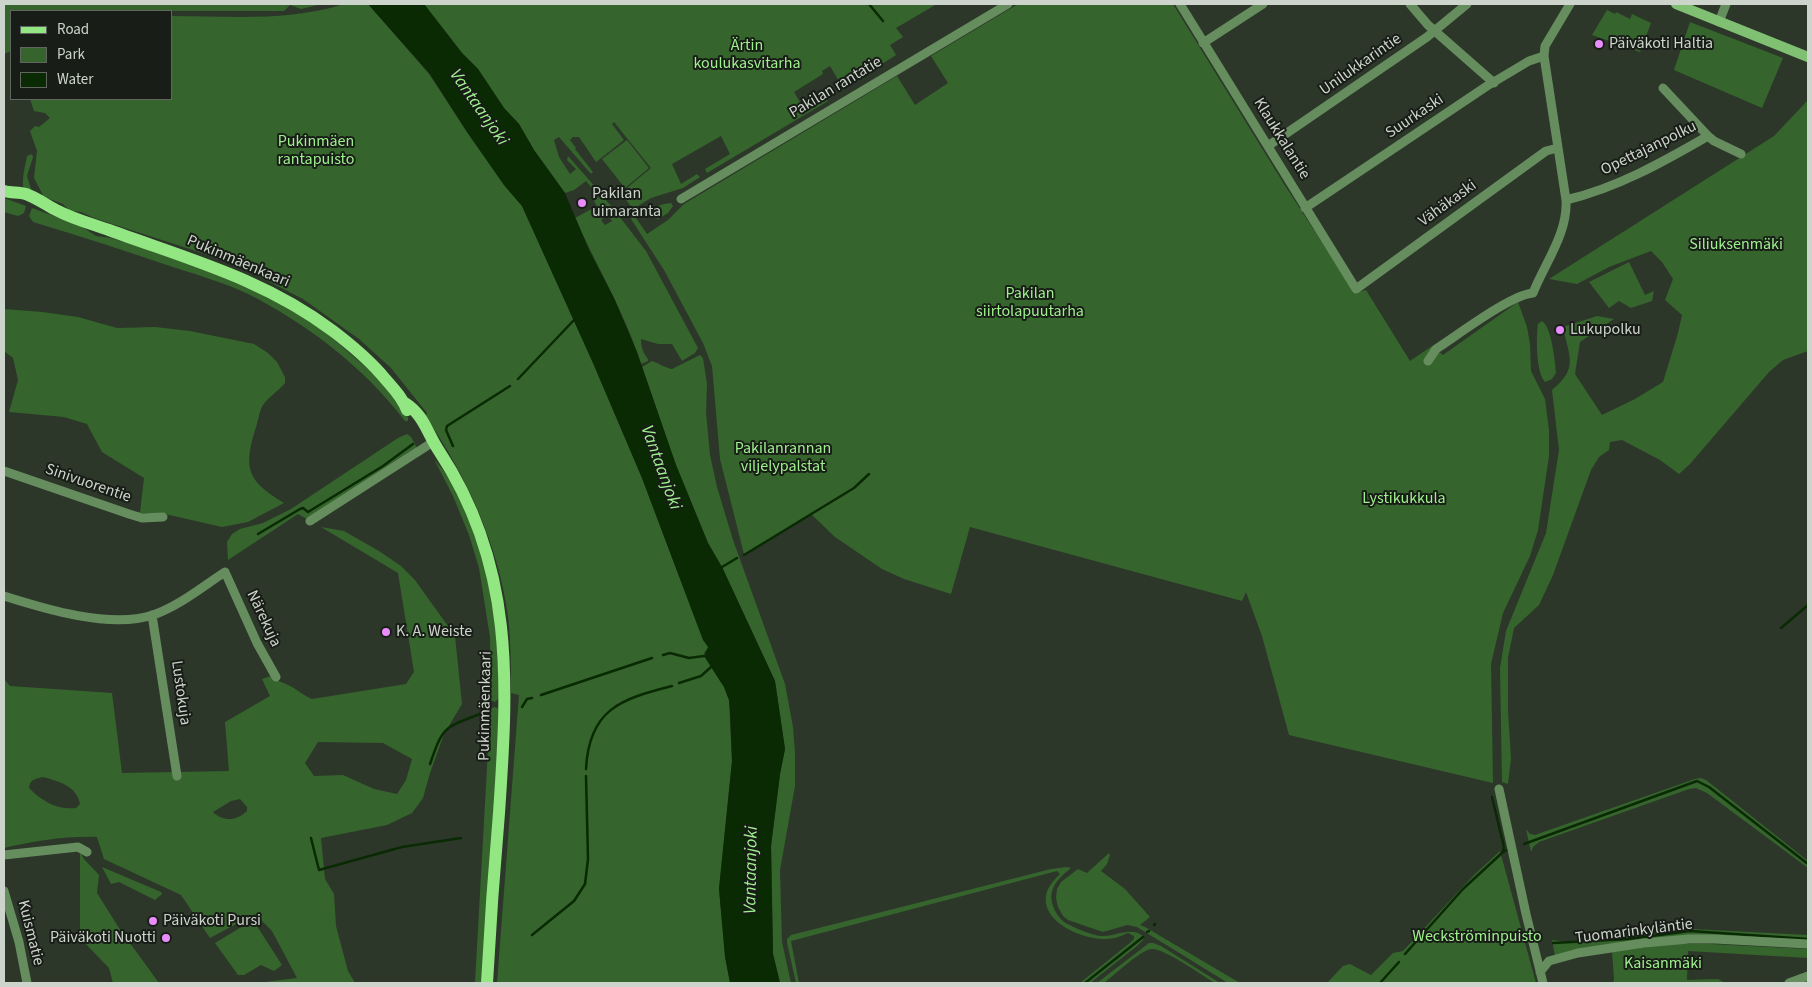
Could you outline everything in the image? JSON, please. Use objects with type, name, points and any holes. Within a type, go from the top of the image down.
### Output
[{"type":"main road","points":[[1676,4],[1808,57]]},
{"type":"main road","name":"Pukinmäenkaari","points":[[8,192],[33,197],[56,210],[216,267],[264,288],[311,315],[349,344],[371,363],[404,403],[415,410],[422,419],[433,442],[457,480],[475,518],[492,571],[501,622],[505,702],[487,983]]},
{"type":"street","name":"Pakilan rantatie","points":[[681,199],[1008,4]]},
{"type":"street","name":"Klaukkalantie","points":[[1180,4],[1356,289]]},
{"type":"street","points":[[1203,43],[1263,4]]},
{"type":"street","points":[[1410,4],[1435,31],[1494,82]]},
{"type":"street","name":"Unilukkarintie","points":[[1268,146],[1435,31],[1466,4]]},
{"type":"street","points":[[1428,361],[1436,349],[1509,301],[1525,294],[1533,293],[1565,220],[1566,200],[1544,56],[1545,46],[1570,4]]},
{"type":"street","points":[[1719,22],[1726,4]]},
{"type":"street","name":"Suurkaski","points":[[1305,208],[1494,82],[1529,61],[1544,56]]},
{"type":"street","points":[[1663,88],[1708,136]]},
{"type":"street","name":"Opettajanpolku","points":[[1566,200],[1614,185],[1708,136],[1714,141],[1741,154]]},
{"type":"street","name":"Vähäkaski","points":[[1356,289],[1546,151],[1558,148]]},
{"type":"street","points":[[310,521],[433,442]]},
{"type":"street","name":"Sinivuorentie","points":[[4,471],[128,514],[142,518],[163,517]]},
{"type":"street","name":"Närekuja","points":[[152,615],[178,603],[225,572],[257,643],[276,677]]},
{"type":"street","points":[[4,596],[48,610],[90,617],[119,619],[152,615]]},
{"type":"street","name":"Lustokuja","points":[[152,615],[177,776]]},
{"type":"street","points":[[1499,789],[1543,983]]},
{"type":"street","points":[[4,855],[78,847],[88,852]]},
{"type":"street","name":"Kuismatie","points":[[4,891],[19,942],[27,983]]},
{"type":"street","name":"Tuomarinkyläntie","points":[[1540,972],[1549,962],[1571,955],[1644,943],[1706,939],[1808,944]]},
{"type":"street","points":[[1789,983],[1808,976]]},
{"type":"green space","points":[[322,4],[301,9],[290,5],[284,11],[10,10],[10,51],[4,54],[4,5]]},
{"type":"green space","name":"Pukinmäen rantapuisto","points":[[344,4],[368,4],[429,74],[504,185],[522,206],[593,363],[642,478],[699,629],[709,647],[704,653],[724,687],[729,700],[732,761],[719,889],[725,955],[730,983],[497,983],[519,695],[511,693],[508,616],[497,563],[467,487],[454,462],[425,416],[427,413],[391,368],[359,339],[303,299],[246,270],[205,254],[94,218],[81,212],[70,211],[63,204],[44,197],[34,178],[37,151],[30,131],[35,126],[39,127],[50,118],[45,113],[34,111],[30,100],[172,100],[172,16],[258,17],[323,10]]},
{"type":"green space","name":"Ärtin koulukasvitarha","points":[[424,4],[937,4],[896,28],[903,37],[890,45],[896,55],[843,88],[830,66],[822,71],[823,74],[794,92],[805,111],[826,98],[828,101],[707,173],[705,169],[730,154],[721,136],[672,164],[681,184],[697,174],[700,177],[683,188],[651,198],[633,209],[621,193],[651,168],[614,122],[612,124],[624,140],[596,162],[579,137],[573,137],[570,140],[593,172],[591,174],[559,137],[554,140],[559,157],[570,174],[576,169],[567,160],[568,156],[598,190],[597,194],[586,181],[574,190],[565,193],[534,150],[519,124],[504,108],[478,69],[462,53]]},
{"type":"green space","name":"Pakilan siirtolapuutarha","points":[[1018,4],[1173,4],[1284,184],[1355,293],[1366,290],[1410,361],[1432,346],[1443,355],[1518,302],[1527,327],[1531,371],[1545,399],[1549,430],[1549,456],[1538,530],[1530,556],[1503,613],[1491,664],[1493,783],[1289,735],[1262,636],[1246,592],[1242,601],[970,527],[951,594],[904,579],[882,569],[835,537],[811,514],[744,554],[720,459],[712,366],[703,343],[664,270],[631,219],[634,215],[647,234],[668,220],[684,204],[897,76],[915,105],[948,83],[931,56]]},
{"type":"green space","points":[[1607,10],[1630,19],[1632,14],[1651,23],[1640,52],[1592,35]]},
{"type":"green space","points":[[1690,22],[1783,58],[1762,108],[1674,70]]},
{"type":"green space","name":"Siliuksenmäki","points":[[1808,100],[1808,351],[1783,360],[1769,372],[1690,464],[1679,474],[1660,460],[1622,440],[1610,442],[1609,450],[1599,457],[1591,470],[1553,575],[1539,605],[1514,628],[1508,658],[1508,711],[1511,759],[1508,784],[1502,782],[1500,668],[1506,631],[1546,533],[1559,450],[1552,390],[1566,375],[1570,362],[1563,327],[1597,316],[1614,319],[1580,342],[1575,374],[1602,415],[1635,399],[1663,382],[1682,315],[1665,300],[1673,279],[1662,262],[1651,251],[1609,267],[1577,284],[1549,279],[1774,136]]},
{"type":"green space","points":[[627,140],[649,168],[625,188],[602,159]]},
{"type":"green space","points":[[32,154],[33,157],[27,176],[31,189],[24,191],[23,178],[27,156]]},
{"type":"green space","points":[[601,195],[615,210],[601,220],[605,225],[612,221],[610,218],[619,216],[646,251],[698,348],[695,353],[682,361],[672,344],[658,344],[641,339],[641,345],[648,361],[641,364],[619,308],[575,218],[597,206],[594,201]]},
{"type":"green space","points":[[4,198],[26,206],[24,213],[18,216],[4,212]]},
{"type":"green space","points":[[671,203],[673,206],[668,213],[658,219],[653,217],[652,212],[658,206]]},
{"type":"green space","points":[[32,208],[81,226],[96,236],[111,238],[217,273],[283,304],[323,330],[376,376],[408,417],[408,421],[405,421],[374,385],[338,352],[300,324],[258,299],[238,289],[205,277],[33,222],[29,216]]},
{"type":"green space","points":[[1629,262],[1645,295],[1654,291],[1652,301],[1631,308],[1619,301],[1609,308],[1589,282]]},
{"type":"green space","points":[[4,309],[78,317],[117,328],[155,327],[190,331],[254,344],[268,353],[277,362],[285,377],[285,383],[263,405],[251,444],[249,465],[256,481],[284,503],[248,522],[222,527],[165,514],[140,513],[144,478],[102,452],[87,424],[64,417],[9,412],[18,380],[13,358],[4,351]]},
{"type":"green space","points":[[1542,321],[1551,337],[1556,373],[1552,379],[1545,382],[1540,371],[1537,354],[1538,324]]},
{"type":"green space","points":[[700,355],[703,358],[707,384],[706,412],[710,455],[717,487],[733,540],[785,684],[793,727],[795,786],[780,870],[782,942],[791,983],[780,983],[773,954],[771,846],[785,749],[775,681],[722,567],[708,543],[676,465],[642,367],[652,361],[672,369]]},
{"type":"green space","points":[[407,434],[411,437],[417,448],[307,519],[298,514],[228,560],[227,542],[232,534],[240,529],[263,523],[291,509],[398,438]]},
{"type":"green space","points":[[434,459],[447,475],[462,501],[486,568],[497,636],[499,698],[495,702],[491,700],[490,637],[479,568],[469,535],[453,496]]},
{"type":"green space","points":[[321,527],[344,531],[401,566],[415,580],[455,636],[462,704],[444,734],[423,798],[412,813],[387,825],[321,838],[325,879],[334,894],[336,926],[348,971],[355,983],[257,983],[297,978],[272,931],[255,914],[210,938],[181,895],[104,859],[97,837],[50,839],[4,848],[4,679],[10,686],[112,693],[122,773],[229,771],[225,722],[270,696],[262,679],[271,676],[312,699],[406,684],[414,672],[398,573]],"holes":[[[318,742],[383,743],[412,759],[406,780],[397,794],[374,789],[343,775],[314,776],[305,763]],[[43,777],[66,785],[75,793],[80,804],[76,808],[62,808],[44,801],[29,788],[35,779]],[[240,799],[247,807],[247,811],[239,817],[230,819],[221,817],[213,812],[231,801]]]},
{"type":"green space","points":[[494,707],[498,708],[498,749],[482,983],[475,983],[490,714],[491,709]]},
{"type":"green space","points":[[1701,778],[1808,861],[1808,868],[1707,793],[1696,788],[1539,842],[1533,847],[1531,852],[1526,829],[1530,834],[1535,835]]},
{"type":"green space","name":"Weckströminpuisto","points":[[1500,851],[1536,983],[1327,983],[1343,966],[1350,964],[1371,975],[1393,953],[1403,951],[1473,876]]},
{"type":"green space","points":[[80,852],[99,875],[97,893],[119,928],[159,983],[113,983],[109,968],[80,938]]},
{"type":"green space","points":[[1109,853],[1107,864],[1101,871],[1125,889],[1150,917],[1140,925],[1240,983],[1228,983],[1137,927],[1127,925],[1103,932],[1068,920],[1063,916],[1056,898],[1057,889],[1061,882],[1078,869],[1087,873]]},
{"type":"green space","points":[[102,867],[162,894],[155,900],[119,882],[111,884]]},
{"type":"green space","points":[[1071,868],[1055,884],[1052,894],[1054,908],[1062,920],[1078,929],[1095,935],[1109,936],[1124,932],[1134,932],[1144,937],[1137,946],[1090,983],[1080,983],[1131,942],[1134,936],[1128,933],[1106,939],[1085,936],[1063,926],[1054,919],[1048,910],[1046,900],[1048,889],[1060,874],[1057,871],[791,941],[799,983],[796,983],[787,943],[787,939],[791,935],[1051,869]]},
{"type":"green space","points":[[253,920],[282,965],[274,971],[261,965],[244,975],[238,975],[215,943]]},
{"type":"green space","points":[[1691,929],[1808,935],[1808,941],[1702,935],[1555,956],[1552,940],[1568,942]]},
{"type":"green space","points":[[1149,943],[1161,946],[1220,983],[1215,983],[1164,952],[1151,949],[1134,958],[1104,983],[1097,983]]},
{"type":"green space","name":"Kaisanmäki","points":[[1667,944],[1710,944],[1808,949],[1808,958],[1688,951],[1687,980],[1718,979],[1725,983],[1613,983],[1612,952]]},
{"type":"water","name":"Vantaanjoki","points":[[368,4],[424,4],[462,53],[478,69],[504,108],[519,124],[534,150],[565,193],[590,252],[614,298],[637,352],[676,465],[708,543],[722,567],[775,681],[785,749],[771,846],[773,954],[780,983],[730,983],[725,957],[719,889],[732,761],[729,700],[724,687],[704,656],[708,647],[703,640],[642,478],[593,363],[522,206],[504,185],[467,132],[430,74]]},
{"type":"waterway","points":[[869,4],[883,21]]},
{"type":"waterway","points":[[518,379],[574,320]]},
{"type":"waterway","points":[[453,446],[446,430],[447,426],[510,386]]},
{"type":"waterway","points":[[258,534],[300,509],[303,508],[308,512],[383,466],[413,444]]},
{"type":"waterway","points":[[744,555],[854,488],[869,474]]},
{"type":"waterway","points":[[722,567],[737,558]]},
{"type":"waterway","points":[[1781,628],[1808,605]]},
{"type":"waterway","points":[[663,655],[670,653],[689,658],[704,656]]},
{"type":"waterway","points":[[541,695],[652,658]]},
{"type":"waterway","points":[[679,683],[701,676],[711,667]]},
{"type":"waterway","points":[[586,769],[588,749],[594,733],[601,720],[611,710],[637,696],[672,686]]},
{"type":"waterway","points":[[522,707],[527,699],[532,698]]},
{"type":"waterway","points":[[430,764],[438,743],[446,730],[480,714]]},
{"type":"waterway","points":[[532,935],[574,901],[585,884],[588,859],[586,776]]},
{"type":"waterway","points":[[1524,844],[1697,781],[1709,787],[1808,864]]},
{"type":"waterway","points":[[1492,797],[1504,847],[1503,851]]},
{"type":"waterway","points":[[311,838],[319,870],[402,847],[461,838]]},
{"type":"waterway","points":[[1405,954],[1463,889],[1503,852],[1509,849]]},
{"type":"waterway","points":[[1553,943],[1628,939],[1690,931],[1808,939]]},
{"type":"waterway","points":[[1085,983],[1143,937]]},
{"type":"waterway","points":[[1380,983],[1399,962]]},
{"type":"place","name":"Päiväkoti Haltia","points":[[1599,44]]},
{"type":"place","name":"Pakilan uimaranta","points":[[582,203]]},
{"type":"place","name":"Lukupolku","points":[[1560,330]]},
{"type":"place","name":"K. A. Weiste","points":[[386,632]]},
{"type":"place","name":"Päiväkoti Pursi","points":[[153,921]]},
{"type":"place","name":"Päiväkoti Nuotti","points":[[166,938]]},
{"type":"park label","name":"Pakilanrannan viljelypalstat","points":[[783,458]]},
{"type":"park label","name":"Lystikukkula","points":[[1404,499]]}]
